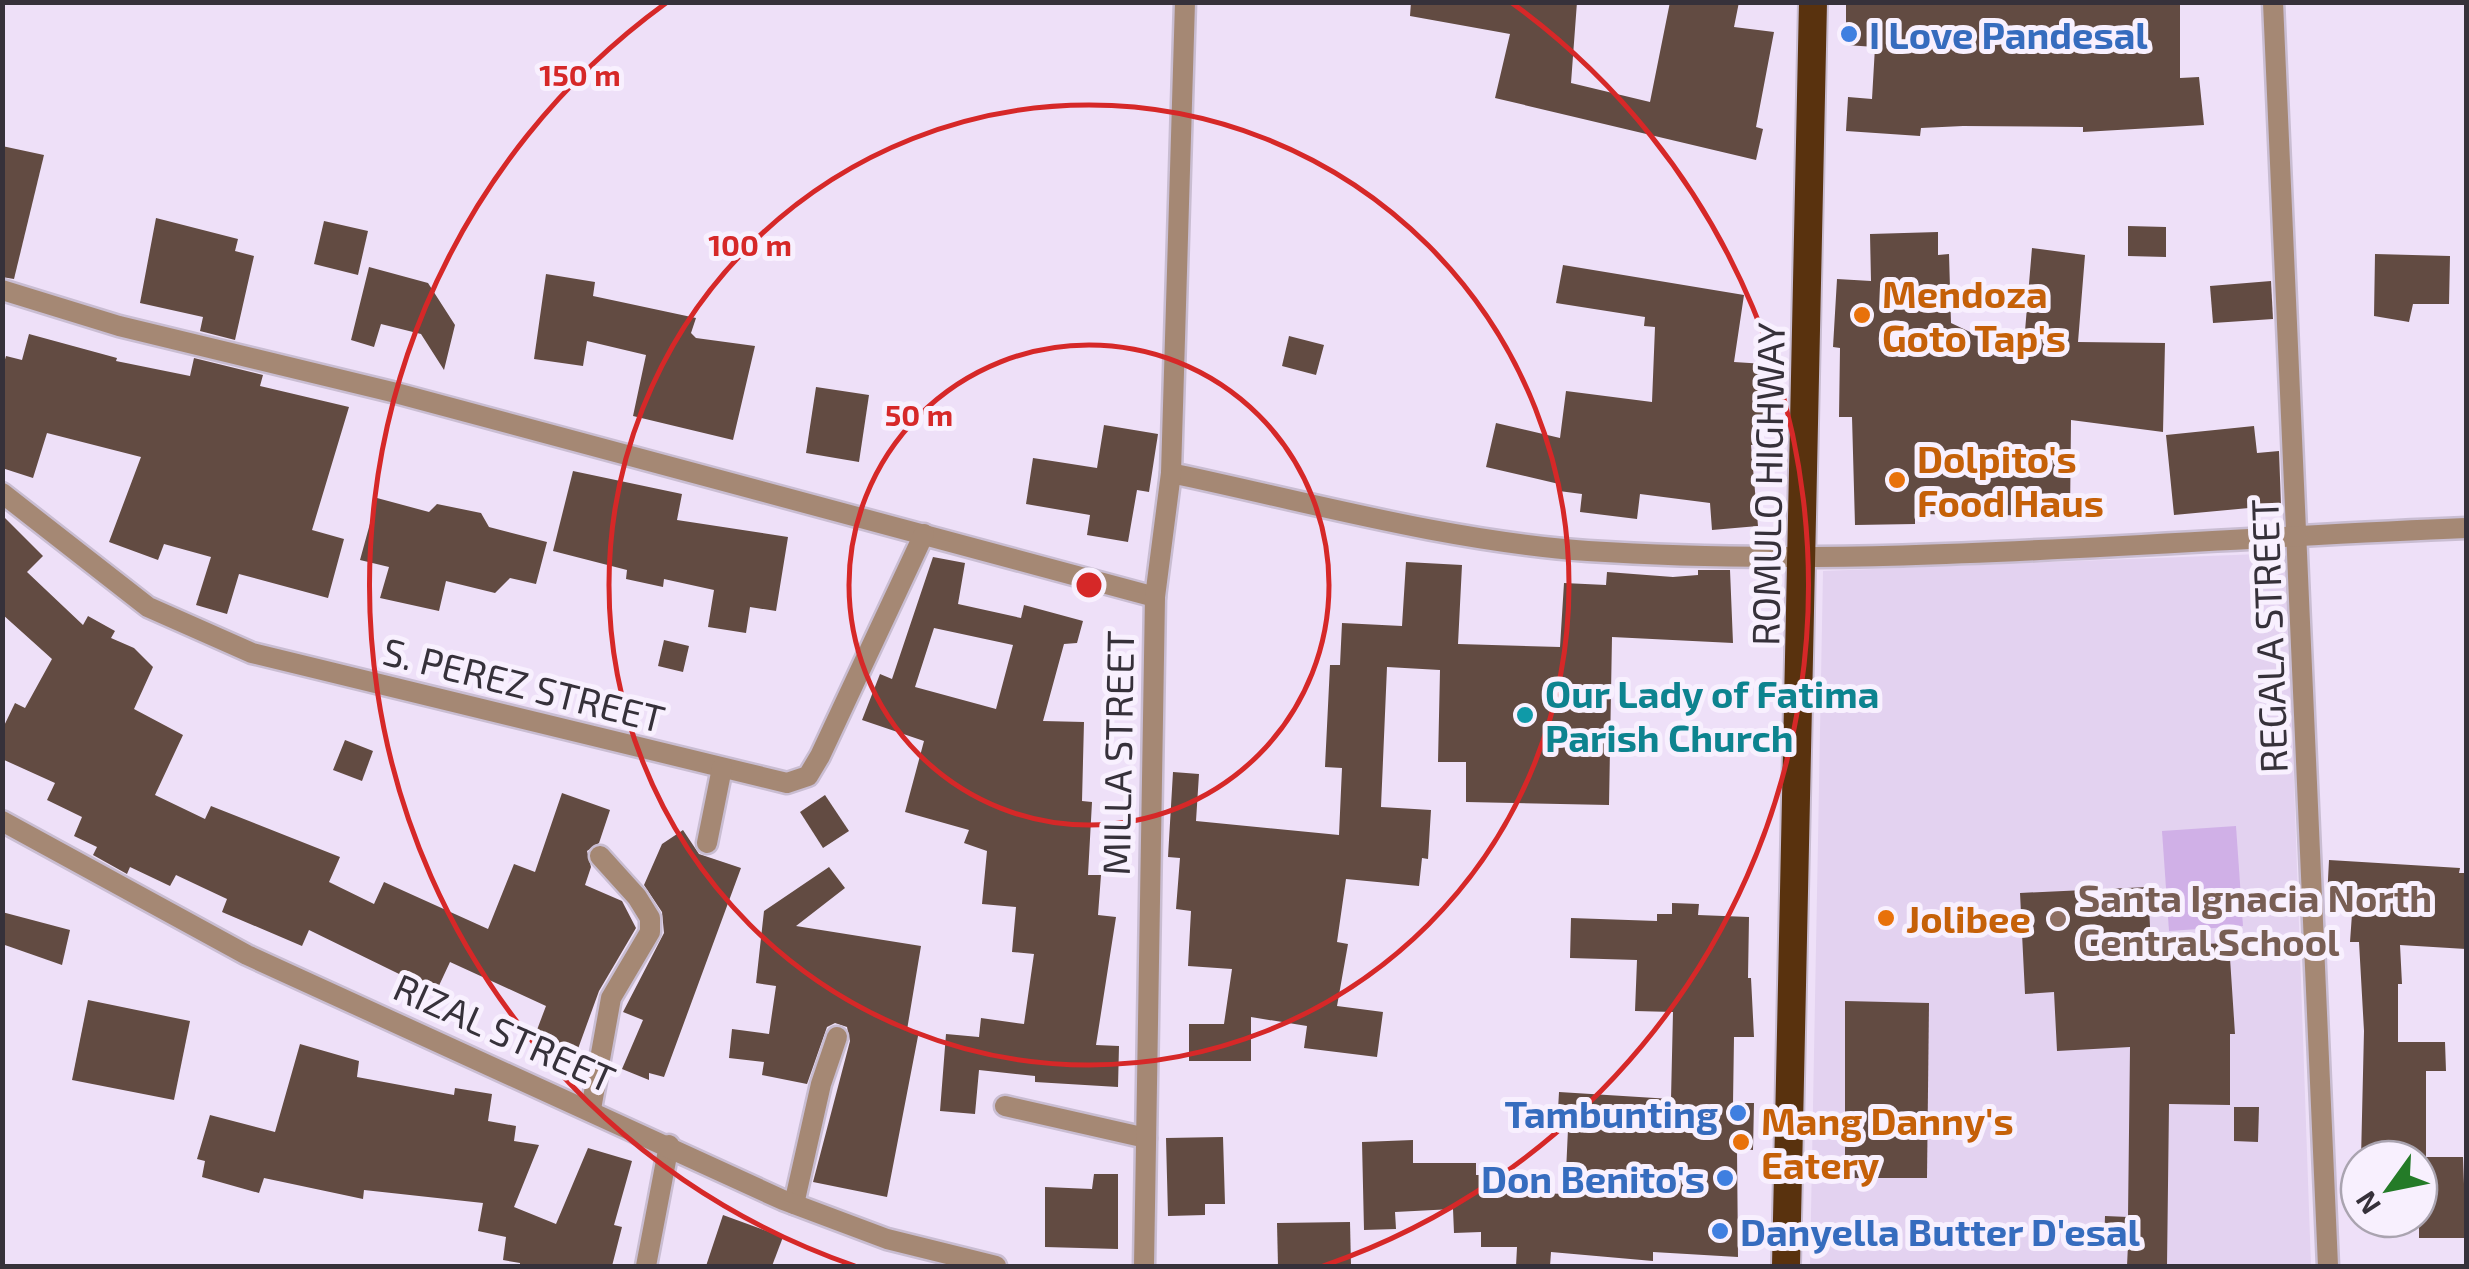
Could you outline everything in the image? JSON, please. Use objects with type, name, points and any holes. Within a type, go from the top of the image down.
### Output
[{"type":"highway","name":"ROMULO HIGHWAY","points":[[1786,1266],[1813,2]]},
{"type":"street","name":"MILLA STREET","points":[[1144,1266],[1154,597],[1171,473],[1186,2]]},
{"type":"street","name":"REGALA STREET","points":[[2274,2],[2328,1266]]},
{"type":"street","points":[[2,290],[119,326],[392,392],[1154,597]]},
{"type":"street","points":[[1171,473],[1453,533],[1586,550],[1804,558],[2466,528]]},
{"type":"street","name":"S. PEREZ STREET","points":[[2,493],[148,607],[252,653],[787,783],[808,776],[924,534]]},
{"type":"street","points":[[708,843],[722,768]]},
{"type":"street","name":"RIZAL STREET","points":[[2,821],[248,954],[794,1204],[887,1239],[996,1266]]},
{"type":"street","points":[[591,1109],[611,998],[650,932],[650,918],[638,897],[600,856]]},
{"type":"street","points":[[794,1204],[820,1084],[837,1037]]},
{"type":"street","points":[[1004,1106],[1146,1138]]},
{"type":"street","points":[[646,1266],[669,1144]]},
{"type":"shaded area","name":"Santa Ignacia North Central School","points":[[2286,553],[2311,1266],[1810,1266],[1823,571]]},
{"type":"shaded area","points":[[2236,826],[2243,926],[2169,931],[2162,831]]},
{"type":"building","points":[[1411,2],[1577,2],[1571,83],[1650,102],[1670,2],[1739,2],[1734,27],[1774,32],[1756,127],[1763,129],[1756,160],[1495,98],[1510,34],[1410,16]]},
{"type":"building","points":[[1846,2],[2180,2],[2180,78],[2199,77],[2204,125],[2083,132],[2083,127],[1963,126],[1921,128],[1920,136],[1846,131],[1848,97],[1872,99],[1875,47],[1846,45]]},
{"type":"building","points":[[2,146],[44,155],[14,279],[2,277]]},
{"type":"building","points":[[156,218],[238,239],[235,251],[254,256],[235,340],[200,331],[203,317],[140,303]]},
{"type":"building","points":[[324,221],[368,231],[358,275],[314,264]]},
{"type":"building","points":[[2128,226],[2166,227],[2166,257],[2128,256]]},
{"type":"building","points":[[1938,232],[1938,255],[1949,254],[1951,323],[1989,341],[2024,343],[2032,248],[2085,255],[2078,342],[2165,343],[2163,432],[2071,420],[2070,516],[1915,514],[1915,524],[1855,525],[1852,417],[1839,417],[1840,348],[1833,347],[1837,279],[1871,281],[1870,234]]},
{"type":"building","points":[[2375,254],[2450,256],[2449,304],[2413,304],[2409,322],[2374,316]]},
{"type":"building","points":[[1563,265],[1744,295],[1734,362],[1765,364],[1762,445],[1751,445],[1758,526],[1712,530],[1710,503],[1640,494],[1637,519],[1580,512],[1582,494],[1559,491],[1559,484],[1486,467],[1496,423],[1560,438],[1566,391],[1652,402],[1655,327],[1644,326],[1645,317],[1556,303]]},
{"type":"building","points":[[369,267],[428,283],[455,325],[444,370],[421,334],[381,324],[374,347],[351,340]]},
{"type":"building","points":[[546,274],[595,282],[593,296],[696,318],[691,333],[696,338],[755,346],[733,440],[633,416],[646,355],[587,341],[583,366],[534,359]]},
{"type":"building","points":[[2271,281],[2273,319],[2213,323],[2210,286]]},
{"type":"building","points":[[29,334],[117,358],[116,361],[190,376],[194,358],[263,375],[260,386],[349,407],[312,530],[344,539],[328,598],[239,574],[227,614],[196,605],[211,557],[164,544],[158,560],[109,542],[141,457],[47,433],[33,478],[2,468],[2,370],[6,356],[22,360]]},
{"type":"building","points":[[1289,336],[1324,345],[1316,375],[1282,366]]},
{"type":"building","points":[[816,387],[869,395],[859,462],[806,453]]},
{"type":"building","points":[[1104,425],[1158,434],[1149,492],[1137,490],[1128,542],[1087,535],[1090,515],[1026,504],[1033,458],[1097,468]]},
{"type":"building","points":[[2254,426],[2257,453],[2279,451],[2281,505],[2174,515],[2166,435]]},
{"type":"building","points":[[573,471],[682,494],[677,520],[788,537],[776,611],[750,607],[746,633],[708,627],[714,590],[664,579],[663,587],[626,579],[627,570],[553,551]]},
{"type":"building","points":[[377,498],[429,512],[437,504],[481,513],[489,527],[547,542],[536,584],[510,578],[495,593],[446,581],[439,611],[380,598],[389,567],[360,560]]},
{"type":"building","points":[[2,515],[43,556],[27,572],[83,625],[88,616],[115,631],[111,638],[134,648],[153,667],[134,709],[183,735],[155,795],[205,819],[211,806],[340,857],[329,882],[374,904],[384,882],[488,929],[514,864],[535,872],[562,793],[610,810],[599,843],[587,851],[591,867],[585,885],[622,901],[636,928],[599,991],[571,1068],[529,1051],[546,1006],[450,962],[436,992],[309,930],[302,946],[222,912],[227,899],[176,875],[170,886],[130,867],[127,874],[93,855],[97,847],[74,836],[82,817],[47,800],[55,783],[2,759],[2,730],[15,703],[25,708],[52,659],[2,614]]},
{"type":"building","points":[[933,557],[965,563],[958,604],[1021,618],[1024,605],[1083,621],[1077,643],[1064,644],[1043,721],[1084,722],[1082,801],[1092,802],[1088,875],[1101,875],[1098,915],[1116,917],[1096,1045],[1119,1046],[1118,1087],[1035,1082],[1035,1076],[979,1070],[975,1114],[940,1111],[946,1034],[979,1037],[981,1018],[1024,1024],[1034,954],[1012,952],[1016,907],[982,904],[987,851],[964,843],[969,830],[905,812],[924,741],[862,720],[880,674],[892,679]],"holes":[[[934,628],[1013,645],[996,709],[915,687]]]},
{"type":"building","points":[[1406,562],[1462,565],[1458,644],[1560,647],[1564,583],[1606,585],[1607,572],[1673,577],[1698,575],[1698,570],[1730,570],[1733,643],[1612,637],[1609,805],[1466,802],[1466,762],[1438,762],[1440,670],[1387,667],[1381,807],[1431,810],[1428,859],[1422,858],[1419,886],[1346,879],[1337,942],[1348,944],[1337,1006],[1383,1012],[1377,1057],[1304,1048],[1307,1026],[1251,1017],[1251,1061],[1189,1061],[1189,1024],[1224,1024],[1232,969],[1188,966],[1191,911],[1176,909],[1180,858],[1168,857],[1173,772],[1199,774],[1196,821],[1339,835],[1342,768],[1325,767],[1330,665],[1340,665],[1342,623],[1402,626]]},
{"type":"building","points":[[664,640],[689,646],[683,672],[658,666]]},
{"type":"building","points":[[345,740],[373,751],[362,781],[333,770]]},
{"type":"building","points":[[825,795],[849,831],[823,848],[800,812]]},
{"type":"building","points":[[683,830],[699,854],[741,868],[664,1077],[649,1073],[649,1080],[622,1069],[643,1020],[623,1012],[664,933],[662,912],[644,885],[662,844]]},
{"type":"building","points":[[2329,860],[2460,868],[2459,873],[2466,873],[2466,949],[2400,945],[2398,1042],[2445,1042],[2446,1071],[2426,1071],[2426,1139],[2361,1139],[2364,1031],[2359,942],[2350,942],[2353,900],[2327,899]]},
{"type":"building","points":[[829,867],[845,888],[796,926],[921,946],[907,1030],[919,1031],[887,1197],[813,1182],[850,1041],[847,1027],[835,1023],[827,1027],[807,1084],[762,1075],[764,1062],[729,1058],[732,1029],[769,1034],[776,986],[756,983],[764,911]]},
{"type":"building","points":[[2148,887],[2151,946],[2229,943],[2235,1034],[2230,1034],[2230,1105],[2169,1104],[2167,1266],[2127,1266],[2128,1245],[2104,1244],[2105,1216],[2128,1217],[2130,1047],[2057,1051],[2054,992],[2025,994],[2020,893]]},
{"type":"building","points":[[1672,903],[1699,904],[1698,915],[1749,917],[1748,978],[1754,1037],[1734,1037],[1733,1103],[1754,1103],[1753,1150],[1737,1149],[1738,1257],[1653,1252],[1653,1261],[1551,1252],[1550,1266],[1516,1266],[1517,1247],[1481,1247],[1481,1232],[1454,1233],[1453,1209],[1395,1212],[1396,1229],[1364,1230],[1362,1142],[1413,1140],[1413,1163],[1476,1163],[1476,1175],[1507,1175],[1508,1192],[1565,1194],[1568,1129],[1557,1128],[1559,1092],[1671,1099],[1673,1012],[1635,1011],[1637,960],[1570,958],[1571,918],[1657,921],[1657,914],[1672,914]]},
{"type":"building","points":[[2,912],[70,930],[62,965],[2,944]]},
{"type":"building","points":[[88,1000],[190,1021],[174,1100],[72,1080]]},
{"type":"building","points":[[1845,1001],[1929,1003],[1927,1178],[1845,1178]]},
{"type":"building","points":[[300,1044],[359,1061],[357,1077],[454,1095],[455,1088],[492,1094],[488,1121],[516,1126],[514,1141],[539,1145],[514,1207],[556,1224],[588,1148],[632,1161],[614,1225],[622,1227],[612,1266],[520,1266],[503,1260],[506,1237],[478,1231],[483,1203],[364,1190],[363,1199],[264,1178],[259,1193],[202,1177],[205,1161],[197,1159],[210,1115],[275,1132]]},
{"type":"building","points":[[2234,1107],[2259,1107],[2258,1142],[2234,1141]]},
{"type":"building","points":[[1223,1137],[1225,1204],[1205,1204],[1205,1215],[1168,1216],[1166,1138]]},
{"type":"building","points":[[2439,1157],[2463,1157],[2466,1238],[2439,1238]]},
{"type":"building","points":[[1094,1174],[1118,1174],[1118,1249],[1045,1247],[1045,1187],[1092,1189]]},
{"type":"building","points":[[723,1215],[783,1237],[772,1266],[706,1266]]},
{"type":"building","points":[[1350,1222],[1351,1266],[1278,1266],[1277,1223]]},
{"type":"place","name":"I Love Pandesal","points":[[1849,34]]},
{"type":"place","name":"Mendoza Goto Tap's","points":[[1862,315]]},
{"type":"place","name":"Dolpito's Food Haus","points":[[1897,480]]},
{"type":"place","name":"Our Lady of Fatima Parish Church","points":[[1525,715]]},
{"type":"place","name":"Jolibee","points":[[1886,918]]},
{"type":"place","name":"Santa Ignacia North Central School","points":[[2058,919]]},
{"type":"place","name":"Tambunting","points":[[1738,1113]]},
{"type":"place","name":"Mang Danny's Eatery","points":[[1741,1142]]},
{"type":"place","name":"Don Benito's","points":[[1725,1178]]},
{"type":"place","name":"Danyella Butter D'esal","points":[[1720,1231]]}]
